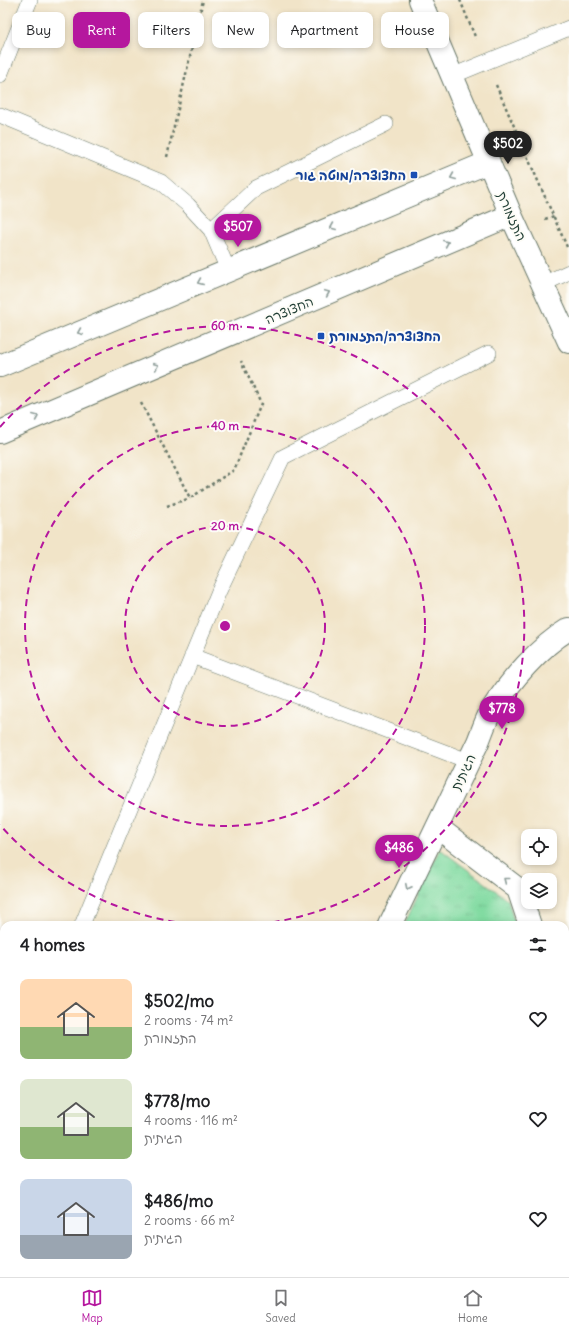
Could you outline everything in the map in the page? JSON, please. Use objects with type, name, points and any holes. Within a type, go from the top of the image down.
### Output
[{"type":"street","name":"התזמורת","points":[[420,0],[511,215],[569,342]]},
{"type":"street","points":[[0,366],[488,162]]},
{"type":"street","name":"החצוצרה","points":[[0,432],[511,215]]},
{"type":"street","name":"הגיתית","points":[[392,921],[491,712],[507,689],[527,665],[555,637],[569,629]]},
{"type":"street","points":[[437,827],[518,889],[529,921]]},
{"type":"lane","points":[[0,75],[30,0]]},
{"type":"lane","points":[[452,76],[569,28]]},
{"type":"lane","points":[[0,115],[161,182],[188,205],[211,230],[228,270]]},
{"type":"lane","points":[[211,230],[256,188],[386,124]]},
{"type":"lane","points":[[543,284],[569,272]]},
{"type":"lane","points":[[84,921],[219,591],[283,457],[489,353]]},
{"type":"lane","points":[[192,656],[468,761]]},
{"type":"path","points":[[161,182],[203,0]]},
{"type":"path","points":[[460,0],[569,252]]},
{"type":"path","points":[[167,506],[190,498],[234,470],[261,404],[229,335]]},
{"type":"path","points":[[127,378],[190,498]]},
{"type":"green space","points":[[440,849],[508,900],[514,921],[406,921]]},
{"type":"place","name":"החצוצרה/מוטה גור","points":[[414,175]]},
{"type":"place","name":"החצוצרה/התזמורת","points":[[321,336]]}]
